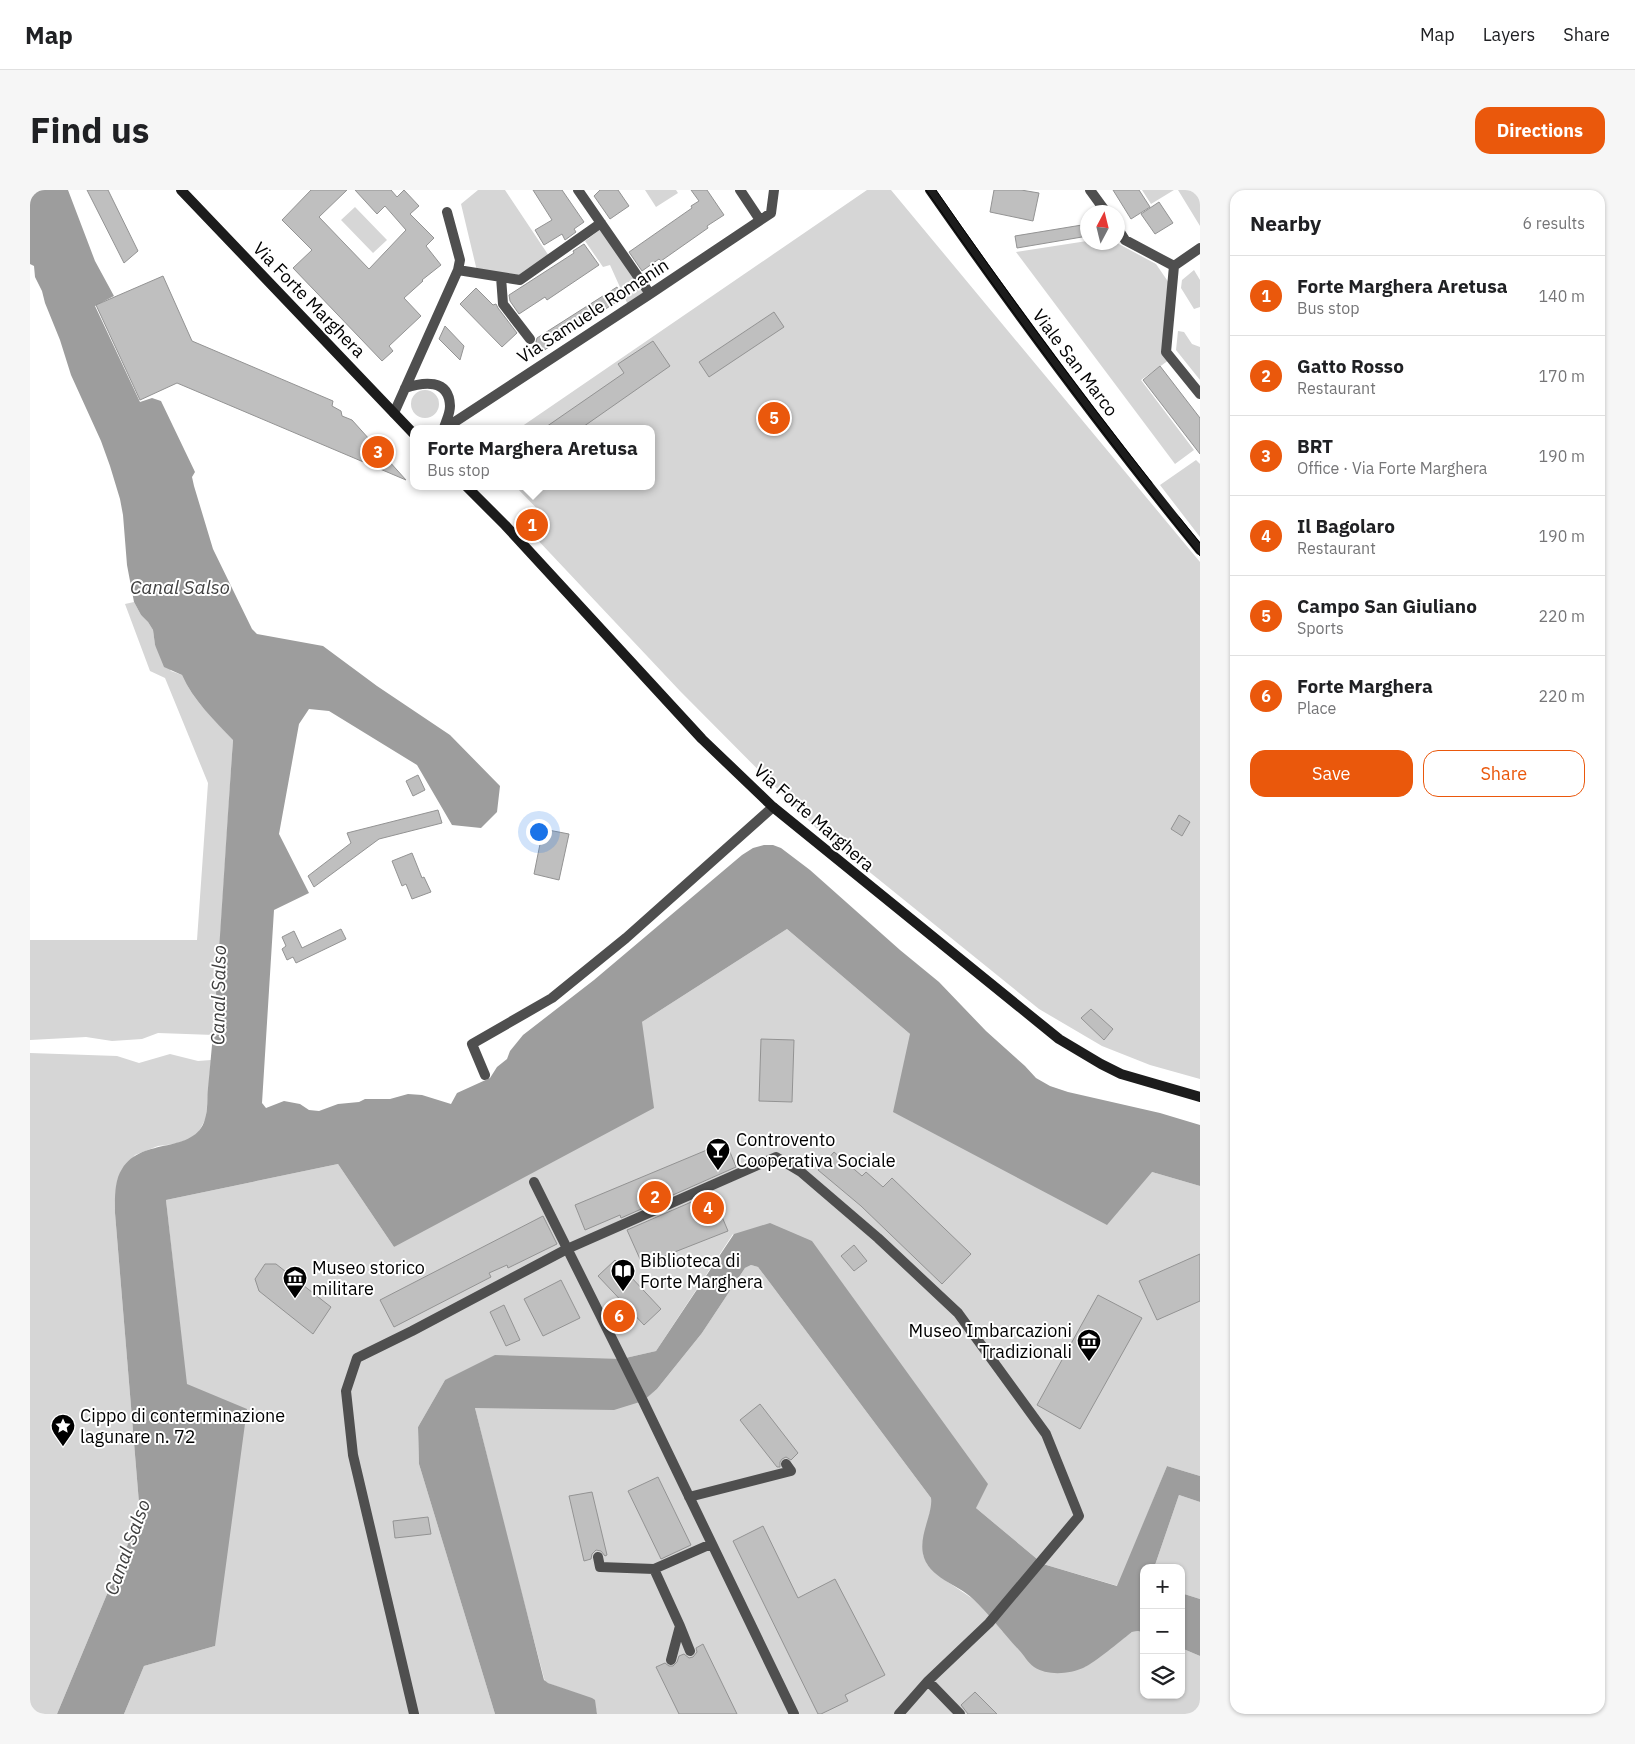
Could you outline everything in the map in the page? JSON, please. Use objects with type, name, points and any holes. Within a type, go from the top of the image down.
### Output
[{"type":"street","name":"Via Forte Marghera","points":[[181,190],[410,430]]},
{"type":"street","points":[[578,190],[650,294]]},
{"type":"street","points":[[740,190],[760,220]]},
{"type":"street","name":"Via Samuele Romanin","points":[[450,425],[770,213],[774,190]]},
{"type":"street","name":"Viale San Marco","points":[[930,190],[999,288],[1081,398],[1200,550]]},
{"type":"street","points":[[1090,190],[1101,205]]},
{"type":"street","points":[[394,413],[458,270],[460,260],[447,212]]},
{"type":"street","points":[[458,270],[520,280],[601,223]]},
{"type":"street","points":[[1125,239],[1174,266]]},
{"type":"street","points":[[1200,248],[1174,266],[1166,352],[1200,394]]},
{"type":"street","points":[[501,277],[503,304],[530,339]]},
{"type":"street","points":[[405,388],[422,382],[437,385],[443,390],[448,396],[450,405],[450,413],[446,425]]},
{"type":"street","name":"Via Forte Marghera","points":[[470,490],[505,525],[702,739],[772,807],[1059,1039],[1121,1074],[1200,1097]]},
{"type":"street","points":[[485,1075],[472,1044],[559,992],[626,938],[772,807]]},
{"type":"street","points":[[414,1714],[353,1455],[346,1391],[357,1358],[567,1249],[776,1156],[801,1172],[878,1238],[958,1313],[1046,1434],[1079,1516],[989,1623],[928,1681],[899,1714]]},
{"type":"street","points":[[534,1182],[794,1714]]},
{"type":"street","points":[[689,1497],[791,1471],[786,1464]]},
{"type":"street","points":[[598,1557],[600,1567],[654,1569],[711,1544]]},
{"type":"street","points":[[654,1569],[690,1651]]},
{"type":"street","points":[[671,1660],[680,1626]]},
{"type":"street","points":[[928,1681],[960,1714]]},
{"type":"shaded area","points":[[478,190],[505,190],[549,256],[520,276],[477,271],[461,204]]},
{"type":"shaded area","points":[[645,190],[676,190],[678,193],[656,207]]},
{"type":"shaded area","points":[[867,190],[891,190],[1200,562],[1200,1079],[1150,1065],[1102,1046],[1039,1009],[820,832],[680,691],[533,535],[550,522],[519,490],[655,490],[655,425],[524,425]]},
{"type":"shaded area","points":[[1142,190],[1174,190],[1151,204]]},
{"type":"shaded area","points":[[1178,190],[1198,190],[1200,193],[1200,226]]},
{"type":"shaded area","points":[[355,207],[387,240],[373,253],[341,220]]},
{"type":"shaded area","points":[[601,229],[644,294],[628,305],[610,265],[603,267],[585,241]]},
{"type":"shaded area","points":[[1080,242],[1080,250],[1125,250],[1125,247],[1156,264],[1169,283],[1169,360],[1141,380],[1194,450],[1175,464],[1016,252]]},
{"type":"shaded area","points":[[1194,270],[1200,280],[1200,307],[1194,309],[1181,288],[1182,280]]},
{"type":"shaded area","points":[[1178,331],[1184,332],[1192,344],[1200,347],[1200,380],[1176,350]]},
{"type":"shaded area","points":[[425,390],[435,394],[439,404],[435,414],[425,418],[415,414],[411,404],[415,394]]},
{"type":"shaded area","points":[[1196,460],[1200,464],[1200,537],[1160,485]]},
{"type":"shaded area","points":[[134,602],[141,615],[153,630],[155,645],[171,671],[182,675],[198,701],[233,739],[214,1035],[158,1033],[142,1039],[112,1041],[86,1037],[30,1040],[30,940],[197,940],[208,783],[165,678],[150,671],[125,604]]},
{"type":"shaded area","points":[[787,929],[910,1034],[1152,1172],[1200,1186],[1200,1476],[1167,1466],[1118,1586],[1043,1564],[976,1508],[733,1234],[656,1351],[621,1359],[445,1380],[418,1427],[419,1464],[495,1714],[124,1714],[144,1666],[215,1646],[166,1200],[338,1164],[394,1247],[642,1022]]},
{"type":"shaded area","points":[[30,1053],[117,1056],[139,1063],[170,1054],[198,1061],[211,1060],[206,1118],[198,1133],[190,1139],[158,1146],[135,1155],[118,1179],[115,1213],[140,1515],[57,1714],[30,1714]]},
{"type":"shaded area","points":[[751,1265],[758,1267],[931,1498],[932,1504],[923,1542],[923,1554],[927,1564],[942,1578],[973,1599],[993,1618],[1002,1631],[1085,1667],[1132,1632],[1140,1632],[1140,1699],[1185,1699],[1185,1650],[1200,1656],[1200,1714],[597,1714],[594,1700],[545,1682],[475,1408],[642,1401],[657,1389],[702,1333],[745,1268]]},
{"type":"shaded area","points":[[1179,1495],[1200,1502],[1200,1599],[1185,1594],[1185,1564],[1155,1564]]},
{"type":"water","name":"Canal Salso","points":[[30,190],[68,190],[95,261],[114,296],[95,306],[140,402],[152,398],[161,401],[195,472],[192,477],[194,486],[213,549],[252,629],[257,634],[323,646],[377,686],[450,735],[500,786],[497,812],[481,828],[452,825],[417,765],[329,711],[309,709],[299,724],[279,834],[309,893],[274,910],[262,1103],[266,1108],[284,1101],[300,1104],[309,1110],[319,1111],[338,1104],[359,1102],[365,1099],[390,1099],[408,1094],[422,1095],[451,1104],[457,1093],[490,1078],[497,1067],[507,1059],[510,1051],[523,1035],[594,980],[742,855],[753,848],[773,845],[781,848],[810,870],[939,982],[986,1031],[1036,1078],[1050,1086],[1068,1092],[1160,1113],[1200,1125],[1200,1186],[1152,1172],[1107,1225],[893,1112],[910,1034],[787,929],[642,1022],[654,1108],[394,1247],[338,1164],[166,1200],[187,1384],[247,1409],[215,1646],[144,1666],[124,1714],[57,1714],[140,1515],[115,1213],[116,1190],[119,1174],[131,1159],[142,1152],[180,1142],[191,1137],[199,1130],[205,1119],[215,1006],[233,740],[198,701],[182,675],[164,667],[155,645],[153,630],[141,615],[134,602],[127,565],[123,515],[110,466],[101,441],[71,375],[42,291],[35,277],[34,266],[30,264]]},
{"type":"water","points":[[770,1223],[812,1241],[988,1484],[976,1508],[1043,1564],[1117,1586],[1167,1466],[1200,1476],[1200,1502],[1179,1495],[1155,1564],[1140,1564],[1140,1632],[1132,1632],[1094,1661],[1078,1670],[1052,1673],[1039,1670],[1032,1665],[973,1599],[937,1575],[926,1562],[922,1547],[931,1498],[758,1267],[751,1265],[745,1268],[702,1333],[657,1389],[643,1401],[614,1410],[475,1408],[544,1680],[592,1698],[595,1700],[597,1714],[495,1714],[419,1464],[418,1427],[445,1380],[495,1355],[621,1359],[656,1351],[734,1234]]},
{"type":"water","points":[[1185,1594],[1200,1599],[1200,1656],[1185,1650]]},
{"type":"building","points":[[87,190],[108,190],[138,251],[124,263]]},
{"type":"building","points":[[311,190],[347,190],[319,217],[369,269],[406,230],[385,206],[377,214],[355,190],[391,190],[397,197],[404,190],[419,206],[410,214],[434,238],[426,246],[441,265],[404,298],[421,316],[389,346],[393,351],[382,361],[293,268],[312,250],[282,220]]},
{"type":"building","points":[[533,190],[562,190],[584,222],[574,229],[576,232],[565,240],[562,234],[544,245],[535,230],[552,220]]},
{"type":"building","points":[[600,190],[618,190],[629,206],[610,219],[594,196]]},
{"type":"building","points":[[691,190],[707,190],[724,215],[661,261],[659,259],[642,271],[629,252],[692,208],[691,206],[699,201]]},
{"type":"building","points":[[994,190],[1021,190],[1039,193],[1033,221],[990,212]]},
{"type":"building","points":[[1113,190],[1139,190],[1150,207],[1131,219],[1125,209],[1125,205],[1122,205]]},
{"type":"building","points":[[1159,202],[1173,223],[1155,234],[1141,214]]},
{"type":"building","points":[[1080,225],[1080,237],[1017,248],[1015,236]]},
{"type":"building","points":[[584,244],[599,265],[547,300],[545,297],[519,314],[510,301],[509,295],[574,253],[573,251]]},
{"type":"building","points":[[163,276],[192,341],[333,401],[332,406],[341,411],[342,416],[352,420],[406,480],[177,383],[140,400],[96,305]]},
{"type":"building","points":[[617,287],[622,298],[543,351],[536,342],[537,338]]},
{"type":"building","points":[[476,288],[493,305],[496,304],[517,333],[502,347],[460,304]]},
{"type":"building","points":[[774,312],[784,327],[709,377],[699,362]]},
{"type":"building","points":[[445,326],[464,346],[460,360],[439,339]]},
{"type":"building","points":[[653,341],[670,366],[586,425],[549,425],[624,373],[618,364]]},
{"type":"building","points":[[1160,366],[1200,418],[1200,454],[1143,380]]},
{"type":"building","points":[[418,775],[425,790],[413,796],[406,781]]},
{"type":"building","points":[[438,810],[442,823],[379,839],[314,887],[308,876],[351,843],[347,833]]},
{"type":"building","points":[[1179,815],[1190,822],[1182,836],[1171,829]]},
{"type":"building","points":[[543,829],[569,834],[559,880],[534,874]]},
{"type":"building","points":[[412,853],[422,878],[424,877],[431,892],[412,899],[406,884],[402,886],[392,861]]},
{"type":"building","points":[[341,929],[346,939],[296,963],[293,957],[287,960],[282,949],[286,946],[282,937],[294,931],[302,948]]},
{"type":"building","points":[[1091,1009],[1113,1029],[1104,1040],[1081,1018]]},
{"type":"building","points":[[761,1039],[794,1040],[792,1102],[759,1101]]},
{"type":"building","points":[[726,1142],[736,1167],[621,1218],[620,1215],[585,1230],[575,1205]]},
{"type":"building","points":[[834,1152],[862,1176],[866,1172],[883,1187],[892,1178],[971,1254],[942,1284],[861,1206],[818,1170]]},
{"type":"building","points":[[712,1193],[728,1231],[662,1257],[663,1260],[644,1268],[627,1230]]},
{"type":"building","points":[[543,1216],[557,1244],[508,1268],[507,1265],[489,1273],[491,1277],[394,1327],[380,1300]]},
{"type":"building","points":[[854,1245],[867,1261],[854,1271],[841,1256]]},
{"type":"building","points":[[1200,1254],[1200,1301],[1157,1320],[1139,1281]]},
{"type":"building","points":[[615,1260],[661,1309],[644,1325],[598,1276]]},
{"type":"building","name":"Museo storico militare","points":[[265,1264],[276,1264],[331,1307],[313,1334],[259,1291],[255,1279]]},
{"type":"building","points":[[561,1280],[580,1318],[543,1336],[524,1299]]},
{"type":"building","name":"Museo Imbarcazioni Tradizionali","points":[[1098,1295],[1142,1318],[1080,1429],[1037,1405]]},
{"type":"building","points":[[504,1305],[520,1340],[506,1346],[490,1312]]},
{"type":"building","points":[[760,1404],[798,1453],[791,1460],[786,1457],[782,1459],[780,1467],[777,1467],[740,1420]]},
{"type":"building","points":[[658,1477],[691,1545],[661,1559],[628,1491]]},
{"type":"building","points":[[592,1492],[607,1555],[605,1556],[601,1551],[596,1550],[592,1554],[591,1559],[584,1561],[569,1496]]},
{"type":"building","points":[[428,1517],[431,1534],[395,1538],[393,1521]]},
{"type":"building","points":[[763,1526],[798,1598],[835,1579],[885,1675],[845,1695],[848,1701],[821,1714],[818,1714],[733,1541]]},
{"type":"building","points":[[703,1644],[737,1714],[679,1714],[656,1667],[665,1663],[673,1666],[679,1656],[684,1654],[689,1658],[693,1657],[697,1652],[696,1648]]},
{"type":"building","points":[[975,1692],[997,1714],[968,1714],[961,1705]]},
{"type":"tram line","points":[[926,190],[1060,375],[1200,556]]},
{"type":"tram line","points":[[936,190],[988,265],[1152,483]]},
{"type":"tram line","points":[[1179,517],[1200,543]]},
{"type":"place","name":"Campo San Giuliano","points":[[774,418]]},
{"type":"place","name":"BRT","points":[[378,452]]},
{"type":"place","name":"Forte Marghera Aretusa","points":[[532,525]]},
{"type":"place","name":"Controvento Cooperativa Sociale","points":[[718,1171]]},
{"type":"place","name":"Gatto Rosso","points":[[655,1197]]},
{"type":"place","name":"Il Bagolaro","points":[[708,1208]]},
{"type":"place","name":"Biblioteca di Forte Marghera","points":[[623,1292]]},
{"type":"place","name":"Museo storico militare","points":[[295,1299]]},
{"type":"place","name":"Forte Marghera","points":[[619,1316]]},
{"type":"place","name":"Museo Imbarcazioni Tradizionali","points":[[1089,1362]]},
{"type":"place","name":"Cippo di conterminazione lagunare n. 72","points":[[63,1447]]}]
